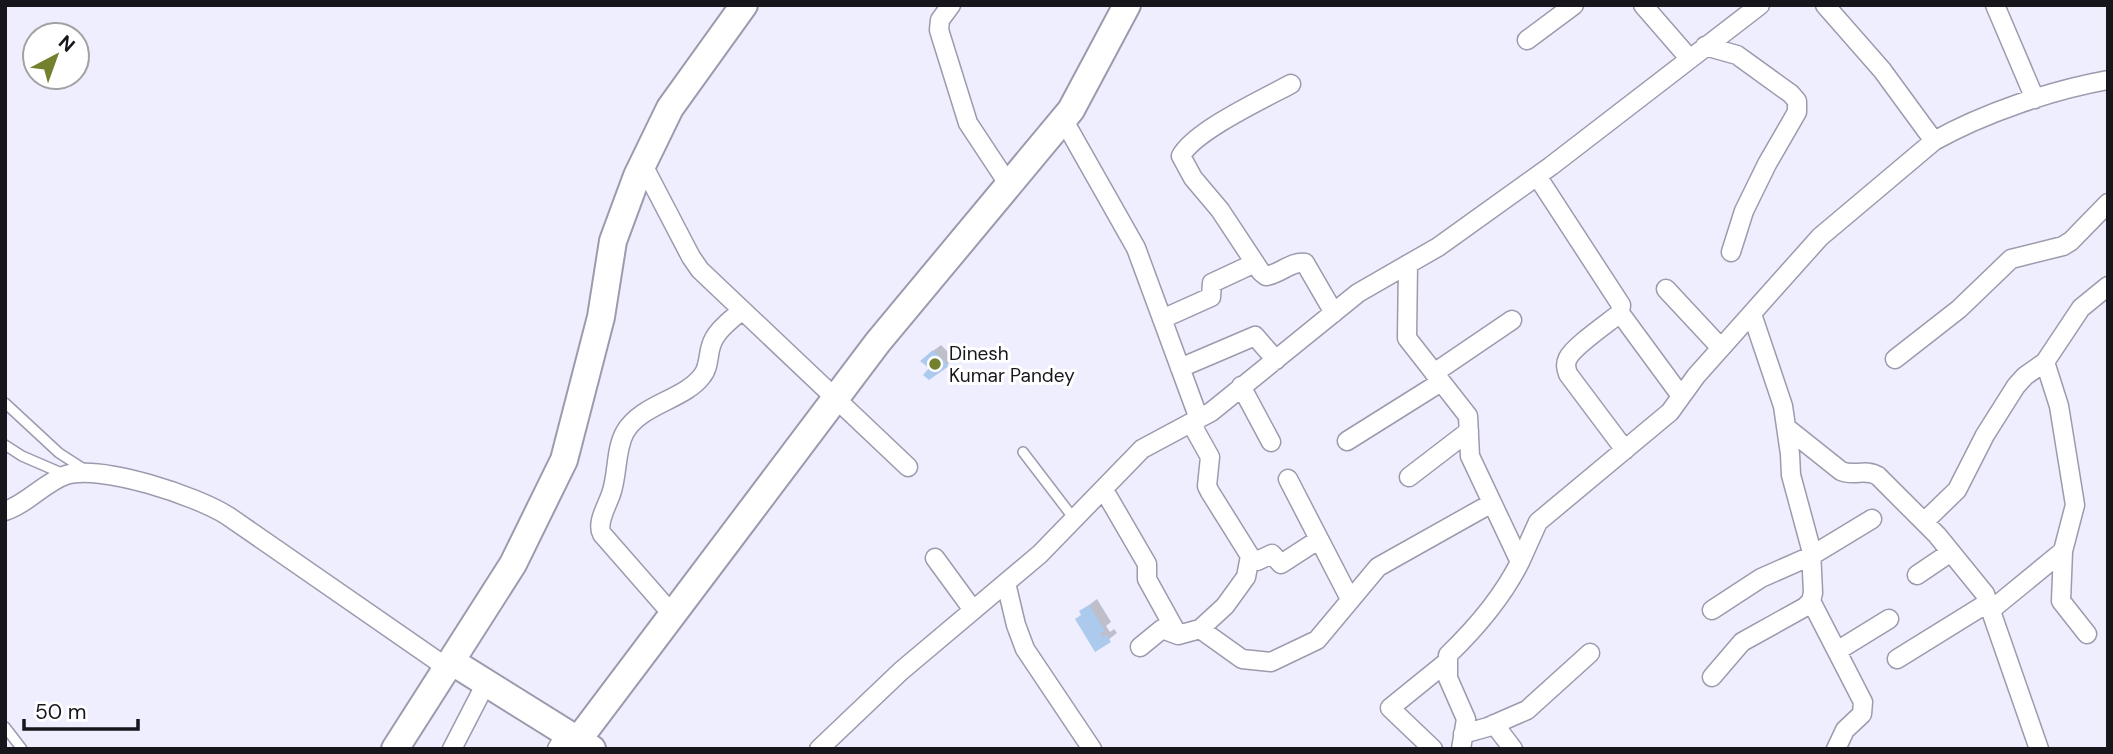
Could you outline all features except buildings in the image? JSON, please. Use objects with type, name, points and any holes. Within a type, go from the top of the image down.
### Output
[{"type":"street","points":[[394,749],[513,564],[564,460],[601,317],[614,241],[643,165],[670,108],[744,5]]},
{"type":"street","points":[[951,5],[940,20],[939,30],[968,123],[1009,185]]},
{"type":"street","points":[[5,511],[66,475],[92,473],[176,492],[212,506],[449,664],[486,683],[573,743],[878,342],[1071,110],[1127,5]]},
{"type":"street","points":[[1527,40],[1574,5]]},
{"type":"street","points":[[1643,5],[1689,58]]},
{"type":"street","points":[[819,749],[901,671],[1040,554],[1142,449],[1211,412],[1358,293],[1438,247],[1537,176],[1760,5]]},
{"type":"street","points":[[1825,5],[1882,70],[1934,141]]},
{"type":"street","points":[[1995,5],[2035,99]]},
{"type":"street","points":[[1705,46],[1737,55],[1791,94],[1798,107],[1744,211],[1731,252]]},
{"type":"street","points":[[1460,744],[1466,719],[1448,678],[1448,655],[1474,629],[1508,587],[1538,522],[1670,412],[1721,348],[1820,237],[1934,141],[1955,129],[2072,86],[2108,80]]},
{"type":"street","points":[[1291,84],[1209,130],[1181,156],[1193,178],[1220,210],[1266,276],[1298,262],[1305,263],[1334,313]]},
{"type":"street","points":[[1063,119],[1136,248],[1180,368],[1195,421],[1210,457],[1210,492],[1250,556],[1257,561],[1272,554],[1281,564],[1318,540]]},
{"type":"street","points":[[643,165],[695,263],[908,467]]},
{"type":"street","points":[[1537,176],[1621,306],[1620,313],[1572,353],[1566,363],[1566,369],[1625,450]]},
{"type":"street","points":[[1895,359],[1959,309],[2011,259],[2063,246],[2108,203]]},
{"type":"street","points":[[1162,319],[1211,297],[1212,283],[1255,263]]},
{"type":"street","points":[[1408,264],[1407,338],[1468,416],[1469,456],[1520,562]]},
{"type":"street","points":[[1924,522],[1957,490],[1984,435],[2016,386],[2045,362],[2081,308],[2108,286]]},
{"type":"street","points":[[1666,289],[1721,348]]},
{"type":"street","points":[[672,614],[602,534],[599,525],[616,479],[625,431],[643,413],[702,378],[711,344],[742,310]]},
{"type":"street","points":[[1620,313],[1681,396]]},
{"type":"street","points":[[1712,677],[1742,642],[1805,607],[1814,593],[1811,556],[1791,475],[1787,428],[1777,384],[1752,314]]},
{"type":"street","points":[[1347,441],[1438,377],[1512,320]]},
{"type":"street","points":[[1180,368],[1255,336],[1276,360]]},
{"type":"street","points":[[2045,362],[2059,406],[2075,505],[2063,551],[2061,601],[2087,634]]},
{"type":"street","points":[[1241,387],[1271,442]]},
{"type":"street","points":[[1787,428],[1841,471],[1868,471],[1878,476],[1951,552],[1990,606],[2039,749]]},
{"type":"street","points":[[1409,477],[1469,431]]},
{"type":"street","points":[[1288,479],[1350,599]]},
{"type":"street","points":[[1104,490],[1147,564],[1147,579],[1178,635]]},
{"type":"street","points":[[1200,629],[1242,659],[1266,663],[1312,643],[1378,567],[1492,503]]},
{"type":"street","points":[[1712,610],[1761,578],[1811,556],[1872,519]]},
{"type":"street","points":[[1897,659],[1990,606],[2063,551]]},
{"type":"street","points":[[1917,575],[1951,552]]},
{"type":"street","points":[[1140,646],[1160,630],[1165,629],[1178,635],[1200,629],[1226,606],[1246,577],[1250,556]]},
{"type":"street","points":[[935,558],[973,610]]},
{"type":"street","points":[[1006,583],[1025,649],[1092,749]]},
{"type":"street","points":[[1811,601],[1863,702],[1862,714],[1845,730],[1836,749]]},
{"type":"street","points":[[1837,651],[1889,619]]},
{"type":"street","points":[[1460,744],[1494,724],[1532,707],[1590,653]]},
{"type":"street","points":[[1433,749],[1390,708],[1448,661]]},
{"type":"street","points":[[452,749],[486,683]]},
{"type":"street","points":[[1494,724],[1513,749]]},
{"type":"lane","points":[[5,403],[59,453],[92,473]]},
{"type":"lane","points":[[5,445],[22,456],[66,475]]},
{"type":"lane","points":[[1023,452],[1074,520]]},
{"type":"lane","points":[[5,727],[22,749]]},
{"type":"place","name":"Dinesh Kumar Pandey","points":[[935,364]]}]
